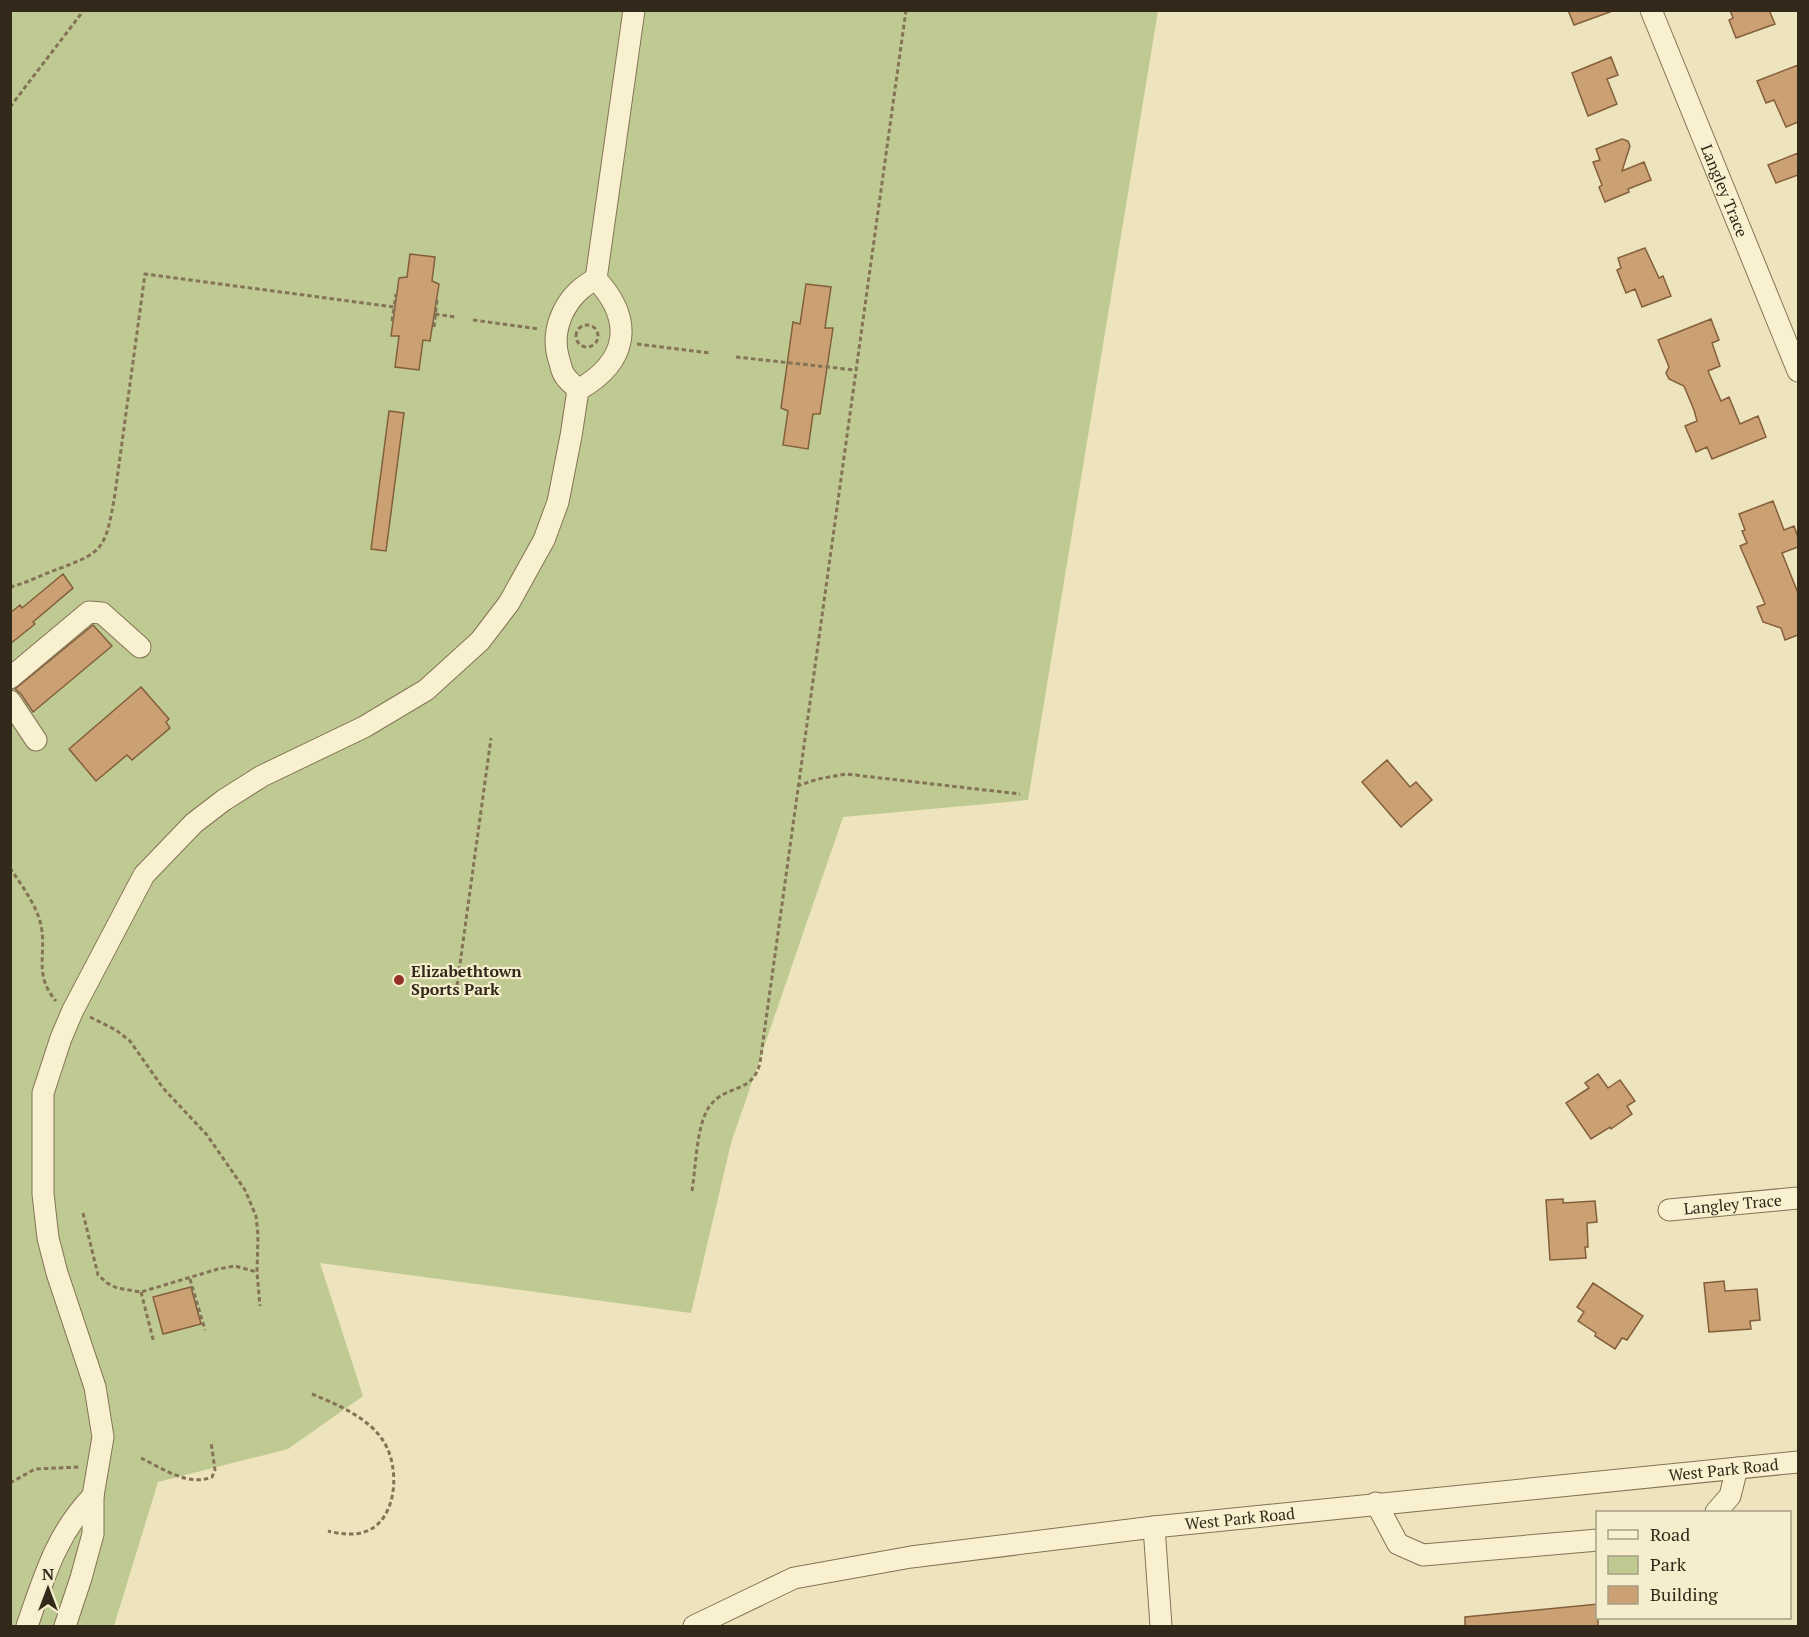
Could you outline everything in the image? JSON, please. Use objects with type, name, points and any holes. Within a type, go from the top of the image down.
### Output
[{"type":"street","points":[[596,279],[634,10]]},
{"type":"street","name":"Langley Trace","points":[[1652,10],[1798,371]]},
{"type":"street","points":[[578,390],[596,380],[608,369],[616,358],[620,341],[620,320],[607,290],[596,279]]},
{"type":"street","points":[[578,390],[564,375],[558,356],[556,343],[558,324],[572,297],[596,279]]},
{"type":"street","points":[[65,1626],[93,1534],[93,1496],[103,1437],[95,1387],[57,1273],[48,1238],[43,1194],[43,1093],[61,1038],[73,1010],[144,876],[194,823],[224,800],[262,776],[364,727],[426,690],[480,640],[509,603],[544,540],[558,502],[572,436],[578,390]]},
{"type":"street","points":[[10,678],[89,612],[102,613],[140,647]]},
{"type":"street","points":[[10,701],[36,740]]},
{"type":"street","name":"Langley Trace","points":[[1669,1210],[1798,1198]]},
{"type":"street","name":"West Park Road","points":[[694,1626],[794,1578],[911,1557],[1376,1503],[1798,1462]]},
{"type":"street","points":[[1717,1511],[1730,1496],[1737,1468]]},
{"type":"street","points":[[27,1626],[55,1550],[75,1514],[93,1496]]},
{"type":"street","points":[[1376,1503],[1398,1544],[1423,1556],[1596,1540]]},
{"type":"street","points":[[1154,1527],[1161,1626]]},
{"type":"path","points":[[10,107],[84,10]]},
{"type":"path","points":[[692,1191],[702,1124],[708,1109],[718,1097],[748,1084],[757,1075],[906,10]]},
{"type":"path","points":[[10,587],[73,565],[91,556],[101,546],[109,526],[115,494],[145,274],[394,308]]},
{"type":"path","points":[[392,321],[396,294]]},
{"type":"path","points":[[434,327],[437,300]]},
{"type":"path","points":[[435,314],[455,317]]},
{"type":"path","points":[[473,320],[540,329]]},
{"type":"path","points":[[584,326],[594,328],[598,335],[591,347],[580,345],[576,340],[578,330],[584,326]]},
{"type":"path","points":[[632,343],[710,353]]},
{"type":"path","points":[[736,357],[855,370]]},
{"type":"path","points":[[456,993],[491,738]]},
{"type":"path","points":[[797,786],[846,774],[1020,794]]},
{"type":"path","points":[[10,868],[36,910],[42,927],[43,977],[49,993],[57,1002]]},
{"type":"path","points":[[88,1016],[116,1030],[130,1041],[163,1088],[207,1135],[245,1190],[256,1216],[260,1306]]},
{"type":"path","points":[[83,1213],[99,1275],[107,1283],[117,1288],[141,1292],[235,1266],[257,1272]]},
{"type":"path","points":[[190,1279],[205,1330]]},
{"type":"path","points":[[141,1292],[154,1343]]},
{"type":"path","points":[[312,1394],[359,1417],[382,1437],[393,1457],[394,1483],[389,1506],[377,1525],[363,1532],[345,1535],[328,1531]]},
{"type":"path","points":[[141,1458],[173,1474],[203,1481],[212,1477],[215,1470],[211,1442]]},
{"type":"path","points":[[10,1483],[35,1469],[86,1466]]},
{"type":"green space","name":"Elizabethtown Sports Park","points":[[11,11],[1158,11],[1028,800],[843,817],[731,1143],[691,1313],[320,1263],[363,1396],[288,1449],[158,1482],[114,1626],[11,1626]]},
{"type":"building","points":[[1568,10],[1610,10],[1610,12],[1574,25]]},
{"type":"building","points":[[1730,10],[1769,10],[1775,24],[1736,38],[1729,20],[1733,18]]},
{"type":"building","points":[[1611,57],[1618,75],[1607,79],[1617,104],[1588,116],[1572,73]]},
{"type":"building","points":[[1798,65],[1798,122],[1786,127],[1774,100],[1766,103],[1757,81]]},
{"type":"building","points":[[1622,139],[1628,141],[1630,146],[1622,171],[1644,162],[1651,180],[1628,189],[1629,192],[1605,202],[1599,187],[1602,185],[1593,162],[1600,160],[1596,149]]},
{"type":"building","points":[[1798,153],[1798,175],[1776,183],[1768,165]]},
{"type":"building","points":[[1645,248],[1659,278],[1663,276],[1671,296],[1642,307],[1635,289],[1626,293],[1617,270],[1621,268],[1618,258]]},
{"type":"building","points":[[410,254],[435,257],[432,281],[439,284],[430,341],[423,340],[419,370],[395,367],[399,336],[391,336],[399,278],[407,277]]},
{"type":"building","points":[[806,284],[831,287],[825,328],[833,328],[820,414],[813,414],[808,449],[783,445],[788,411],[781,408],[793,322],[800,324]]},
{"type":"building","points":[[1711,319],[1719,340],[1712,343],[1720,366],[1708,371],[1721,401],[1729,397],[1740,424],[1758,416],[1766,437],[1712,459],[1707,447],[1696,452],[1685,426],[1697,421],[1694,410],[1684,386],[1669,379],[1666,373],[1669,367],[1658,340]]},
{"type":"building","points":[[389,411],[404,413],[386,551],[371,549]]},
{"type":"building","points":[[1773,501],[1784,530],[1794,526],[1798,537],[1798,547],[1782,553],[1798,593],[1798,635],[1785,640],[1781,628],[1763,622],[1757,607],[1765,604],[1740,546],[1747,543],[1739,514]]},
{"type":"building","points":[[63,574],[73,588],[10,644],[10,613],[20,605],[22,608]]},
{"type":"building","points":[[93,625],[112,646],[33,712],[15,689]]},
{"type":"building","points":[[141,687],[169,719],[166,722],[170,728],[132,760],[127,755],[96,781],[69,749]]},
{"type":"building","points":[[1387,760],[1410,787],[1416,782],[1432,800],[1401,827],[1362,782]]},
{"type":"building","points":[[1598,1074],[1608,1088],[1620,1080],[1635,1101],[1627,1106],[1632,1114],[1611,1129],[1610,1127],[1591,1139],[1566,1103],[1589,1088],[1585,1083]]},
{"type":"building","points":[[1563,1199],[1563,1203],[1595,1201],[1597,1222],[1587,1223],[1586,1258],[1550,1260],[1546,1200]]},
{"type":"building","points":[[1724,1281],[1725,1291],[1757,1289],[1760,1320],[1750,1321],[1751,1329],[1709,1332],[1704,1283]]},
{"type":"building","points":[[1593,1283],[1643,1316],[1627,1340],[1622,1338],[1615,1349],[1578,1321],[1584,1312],[1577,1307]]},
{"type":"building","points":[[191,1287],[201,1324],[163,1334],[153,1297]]},
{"type":"building","points":[[1596,1604],[1598,1626],[1465,1626],[1465,1617]]},
{"type":"place","name":"Elizabethtown Sports Park","points":[[399,980]]}]
